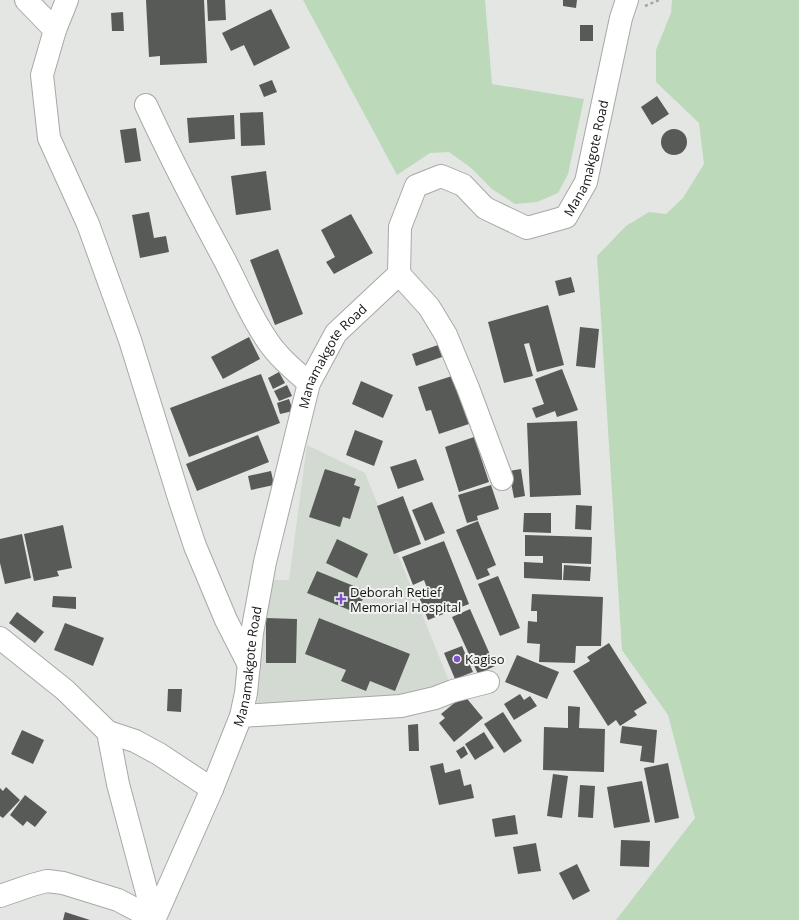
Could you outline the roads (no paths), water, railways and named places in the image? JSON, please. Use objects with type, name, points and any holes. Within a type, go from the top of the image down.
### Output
[{"type":"street","points":[[26,0],[55,30]]},
{"type":"street","points":[[67,0],[55,30],[42,75],[49,138],[88,224],[125,325],[195,546],[226,620],[249,665]]},
{"type":"street","name":"Manamakgote Road","points":[[154,920],[212,789],[242,716],[252,633],[265,562],[309,383],[336,333],[399,274],[400,227],[416,186],[441,176],[463,185],[485,208],[527,228],[566,217],[586,182],[621,18],[627,0]]},
{"type":"street","points":[[146,105],[163,141],[267,341],[286,362],[309,383]]},
{"type":"street","points":[[399,274],[429,307],[446,335],[468,388],[502,479]]},
{"type":"street","points":[[0,638],[65,690],[108,732],[135,742],[159,754],[212,789]]},
{"type":"street","points":[[242,716],[401,706],[435,698],[453,691],[488,682]]},
{"type":"street","points":[[108,732],[118,784],[154,920]]},
{"type":"street","points":[[0,896],[32,885],[47,882],[63,883],[118,900],[154,920]]},
{"type":"place","name":"Deborah Retief Memorial Hospital","points":[[341,599]]},
{"type":"place","name":"Kagiso","points":[[457,659]]}]
